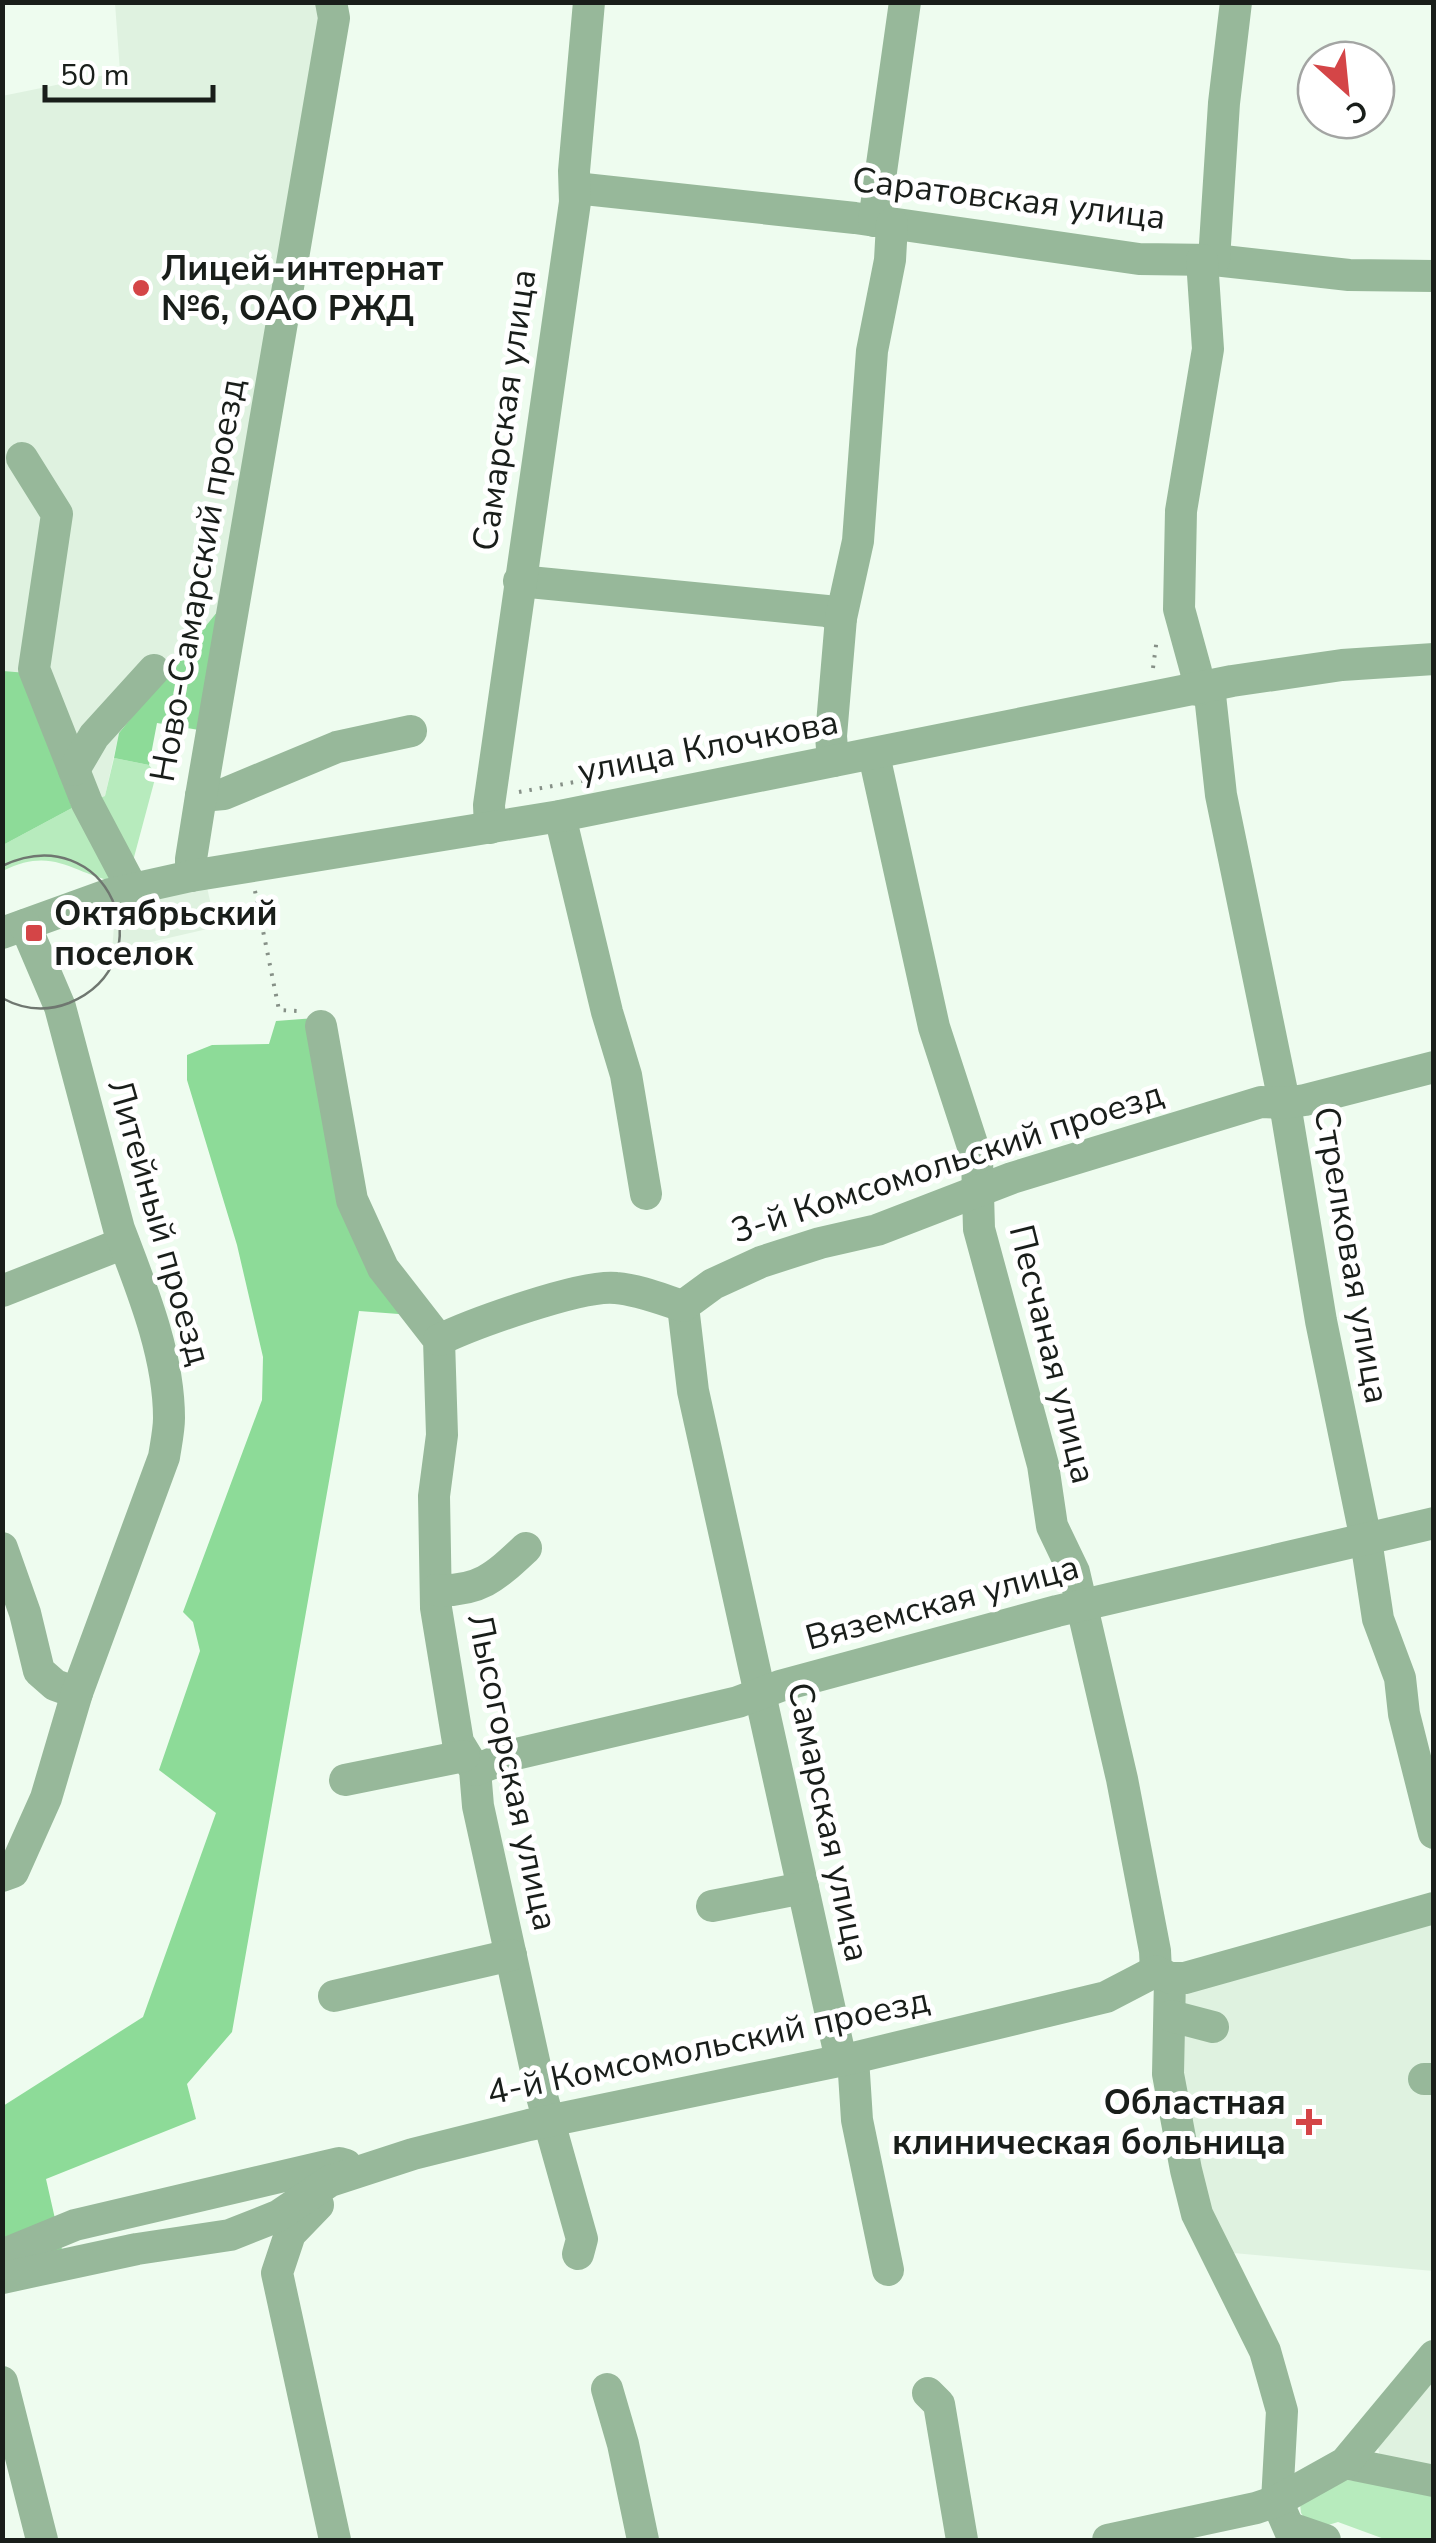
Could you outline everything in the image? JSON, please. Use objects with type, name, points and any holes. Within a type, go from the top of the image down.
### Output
[{"type":"street","name":"Ново-Самарский проезд","points":[[192,876],[191,858],[201,796],[334,18],[332,2]]},
{"type":"street","name":"Самарская улица","points":[[490,828],[489,805],[575,188],[589,2]]},
{"type":"street","points":[[832,761],[841,618],[858,541],[872,351],[890,260],[883,223],[905,2]]},
{"type":"street","name":"Стрелковая улица","points":[[1236,2],[1208,260],[1208,349],[1181,511],[1179,610],[1204,688],[1378,1619],[1400,1678],[1404,1714],[1434,1834]]},
{"type":"street","name":"Саратовская улица","points":[[575,188],[883,223],[1139,259],[1208,260],[1349,275],[1434,276]]},
{"type":"street","points":[[22,458],[57,514],[34,669],[87,804],[133,890]]},
{"type":"street","points":[[520,581],[827,610],[841,618]]},
{"type":"street","name":"улица Клочкова","points":[[10,926],[110,894],[192,876],[560,816],[1204,688],[1342,665],[1434,659]]},
{"type":"street","points":[[74,770],[94,736],[154,670]]},
{"type":"street","points":[[201,796],[224,794],[337,747],[411,730]]},
{"type":"street","name":"Песчаная улица","points":[[874,755],[934,1027],[977,1158],[979,1229],[1042,1466],[1052,1526],[1074,1572],[1122,1779],[1171,2016],[1168,2074],[1197,2214],[1265,2351],[1282,2411],[1287,2523]]},
{"type":"street","points":[[560,816],[606,1012],[626,1074],[646,1194]]},
{"type":"street","name":"Литейный проезд","points":[[2,1876],[13,1872],[46,1798],[77,1693],[164,1457],[169,1418],[162,1364],[134,1262],[124,1243],[60,1006],[10,926]]},
{"type":"street","points":[[321,1026],[352,1200],[383,1268],[439,1340],[464,1328],[589,1289],[613,1287],[684,1306]]},
{"type":"street","name":"3-й Комсомольский проезд","points":[[684,1306],[713,1284],[761,1262],[877,1230],[979,1191],[1260,1102],[1284,1103],[1434,1067]]},
{"type":"street","points":[[2,1291],[124,1243]]},
{"type":"street","name":"Самарская улица","points":[[684,1306],[693,1391],[802,1888],[847,2059],[888,2270]]},
{"type":"street","name":"Лысогорская улица","points":[[439,1340],[442,1435],[434,1496],[436,1590],[458,1742],[469,1763],[549,2122],[582,2239],[578,2254]]},
{"type":"street","name":"Вяземская улица","points":[[345,1780],[516,1754],[738,1702],[761,1692],[1081,1606],[1434,1523]]},
{"type":"street","points":[[2,1548],[25,1613],[38,1671],[55,1685],[77,1693]]},
{"type":"street","points":[[436,1590],[455,1591],[490,1581],[526,1548]]},
{"type":"street","points":[[712,1906],[802,1888]]},
{"type":"street","name":"4-й Комсомольский проезд","points":[[2,2278],[137,2249],[230,2236],[278,2216],[345,2175],[549,2122],[847,2059],[1106,1997],[1163,1974],[1185,1978],[1434,1908]]},
{"type":"street","points":[[334,1996],[511,1955]]},
{"type":"street","points":[[1171,2016],[1213,2027]]},
{"type":"street","points":[[2,2254],[75,2225],[340,2163],[345,2175],[290,2234],[277,2273],[335,2540]]},
{"type":"street","points":[[1287,2523],[1346,2463],[1434,2356]]},
{"type":"street","points":[[2,2382],[42,2540]]},
{"type":"street","points":[[607,2388],[623,2444],[642,2540]]},
{"type":"street","points":[[928,2392],[939,2404],[962,2540]]},
{"type":"street","points":[[1346,2463],[1434,2481]]},
{"type":"street","points":[[1108,2540],[1287,2523],[1325,2540]]},
{"type":"path","points":[[251,866],[279,1010],[318,1012],[321,1026]]},
{"type":"shaded area","name":"Лицей-интернат №6, ОАО РЖД","points":[[319,2],[322,7],[222,606],[119,733],[105,796],[2,833],[2,96],[120,72],[115,3]]},
{"type":"shaded area","points":[[206,883],[216,927],[112,951],[111,917],[119,906]]},
{"type":"shaded area","name":"Областная клиническая больница","points":[[1433,1918],[1433,2271],[1222,2252],[1175,2076],[1186,1983]]},
{"type":"shaded area","points":[[1433,2370],[1433,2470],[1387,2462],[1379,2453],[1377,2438]]},
{"type":"green space","points":[[222,606],[199,730],[157,723],[149,765],[114,758],[119,733]]},
{"type":"green space","points":[[3,671],[27,673],[72,808],[3,845]]},
{"type":"green space","points":[[114,758],[149,765],[156,775],[133,861],[121,883],[50,861],[21,864],[3,871],[3,845],[72,808],[105,796]]},
{"type":"green space","points":[[315,1018],[347,1200],[412,1315],[359,1311],[232,2032],[187,2084],[196,2119],[46,2179],[63,2254],[3,2271],[3,2106],[143,2017],[216,1813],[159,1770],[200,1651],[193,1622],[183,1612],[262,1400],[263,1357],[237,1245],[187,1080],[187,1055],[212,1045],[269,1044],[276,1021]]},
{"type":"green space","points":[[1331,2478],[1433,2490],[1433,2540],[1387,2540],[1338,2522],[1325,2526],[1308,2523],[1300,2504]]},
{"type":"tram line","points":[[2,866],[39,856],[71,860],[96,876],[112,900],[119,928],[115,957],[99,983],[69,1003],[35,1008],[2,998]]},
{"type":"place","name":"Лицей-интернат №6, ОАО РЖД","points":[[141,288]]},
{"type":"place","name":"Октябрьский поселок","points":[[34,933]]},
{"type":"place","name":"Областная клиническая больница","points":[[1309,2122]]}]
